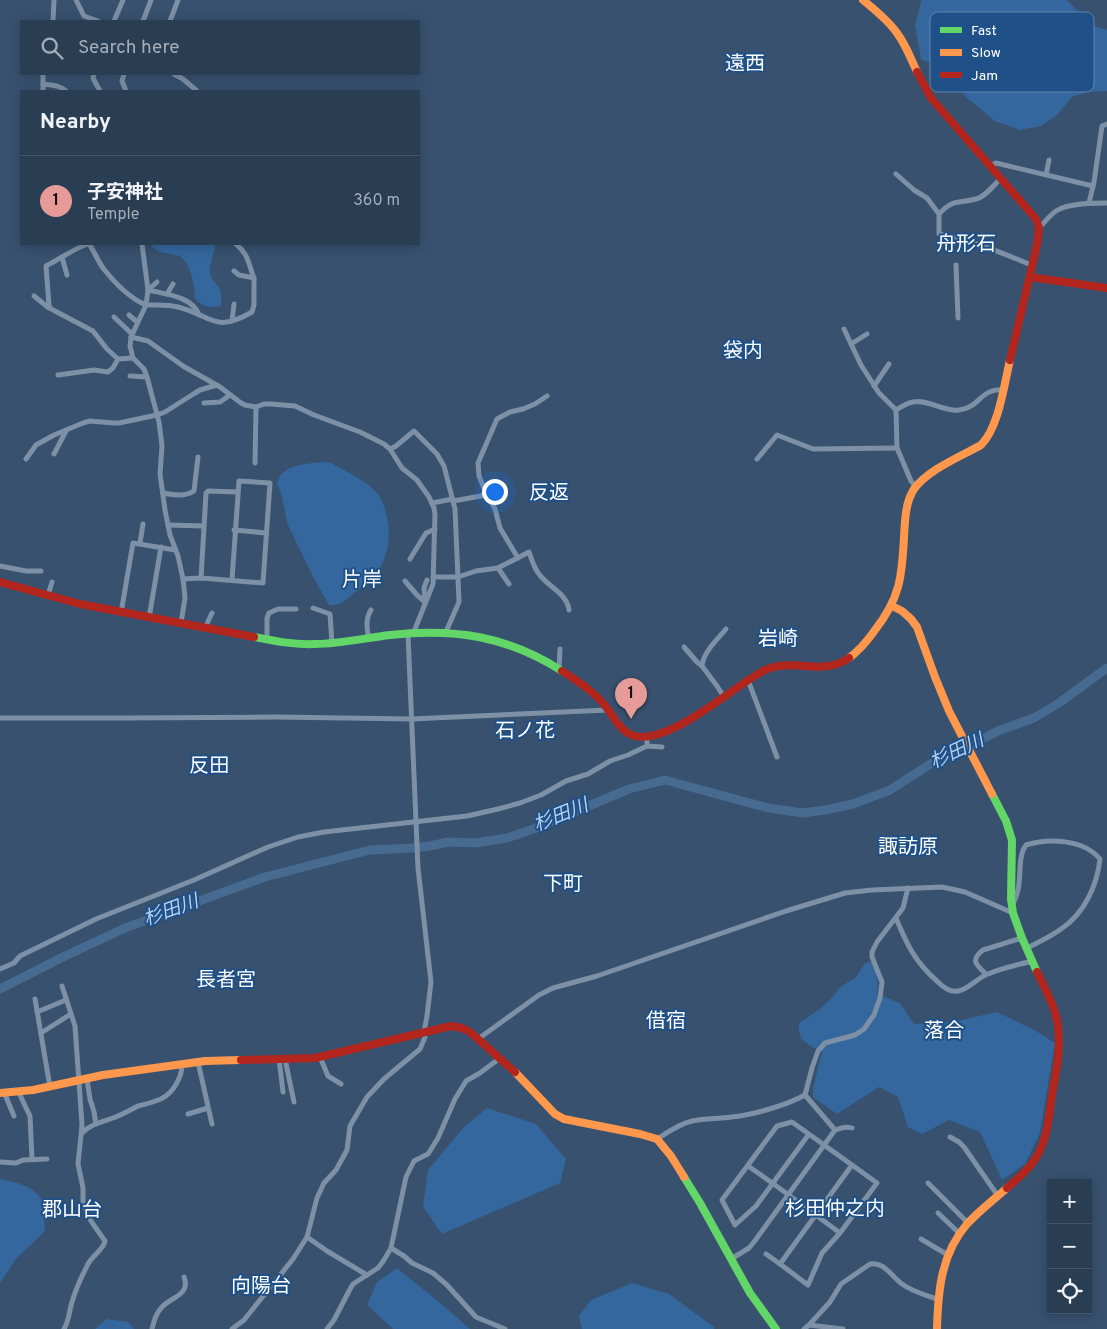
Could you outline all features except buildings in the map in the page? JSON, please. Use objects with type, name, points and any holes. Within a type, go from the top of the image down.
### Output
[{"type":"street","points":[[52,20],[54,0]]},
{"type":"street","points":[[76,0],[84,16],[95,20]]},
{"type":"street","points":[[114,20],[123,0]]},
{"type":"street","points":[[143,20],[151,0]]},
{"type":"street","points":[[170,20],[178,0]]},
{"type":"street","points":[[0,969],[14,963],[20,956],[96,919],[194,880],[268,847],[298,837],[324,832],[417,824],[467,816],[520,803],[566,781],[588,774],[610,761],[628,755],[647,742],[688,720],[748,680],[770,668],[780,665],[825,668],[835,666],[844,662],[866,643],[882,623],[892,606],[900,576],[906,511],[916,487],[929,476],[985,441],[992,430],[1030,277],[1039,228],[1036,219],[942,112],[926,90],[900,38],[886,20],[863,0]]},
{"type":"street","points":[[43,90],[44,75]]},
{"type":"street","points":[[94,75],[93,78],[99,90]]},
{"type":"street","points":[[124,75],[122,81],[126,90]]},
{"type":"street","points":[[176,75],[195,90]]},
{"type":"street","points":[[43,84],[65,90]]},
{"type":"street","points":[[1089,203],[1094,184],[1102,126],[1107,124]]},
{"type":"street","points":[[1046,175],[1049,160]]},
{"type":"street","points":[[990,166],[996,163],[1094,184],[1101,179]]},
{"type":"street","points":[[896,174],[914,190],[927,198],[939,214],[939,234],[960,238],[1032,265]]},
{"type":"street","points":[[939,214],[952,203],[980,197],[1001,178]]},
{"type":"street","points":[[1039,228],[1059,209],[1089,203],[1107,203]]},
{"type":"street","points":[[50,308],[46,266],[71,251],[86,245]]},
{"type":"street","points":[[89,245],[102,267],[120,287],[139,302],[146,305],[176,306],[199,314],[216,323],[232,321],[252,312],[254,305],[254,278],[248,258],[237,245]]},
{"type":"street","points":[[142,245],[148,290],[146,305],[137,322],[130,346],[133,358],[144,369],[147,377],[162,436],[160,474],[170,536],[183,578],[185,598],[181,624]]},
{"type":"street","points":[[62,257],[67,275]]},
{"type":"street","points":[[956,266],[958,318]]},
{"type":"street","points":[[234,271],[239,275],[254,278]]},
{"type":"street","points":[[1030,277],[1107,288]]},
{"type":"street","points":[[148,290],[157,282]]},
{"type":"street","points":[[167,294],[173,284]]},
{"type":"street","points":[[148,290],[184,299],[199,314]]},
{"type":"street","points":[[34,296],[50,308],[93,331],[107,349],[118,359],[133,358]]},
{"type":"street","points":[[232,321],[234,304]]},
{"type":"street","points":[[129,315],[137,322]]},
{"type":"street","points":[[114,317],[132,335],[148,341],[241,403],[256,407],[264,404],[294,406],[360,432],[390,449],[402,468],[416,480],[432,503],[434,514],[433,584],[415,631],[410,634]]},
{"type":"street","points":[[844,330],[861,366],[874,386],[896,410],[897,448],[916,487]]},
{"type":"street","points":[[851,344],[867,334]]},
{"type":"street","points":[[58,375],[94,370],[108,372],[118,359]]},
{"type":"street","points":[[874,386],[889,364]]},
{"type":"street","points":[[130,376],[147,377]]},
{"type":"street","points":[[26,459],[36,445],[54,435],[90,421],[113,423],[157,415],[200,390],[217,386]]},
{"type":"street","points":[[896,410],[915,401],[948,410],[962,410],[975,404],[989,391],[1003,390]]},
{"type":"street","points":[[204,403],[220,402],[230,395]]},
{"type":"street","points":[[518,558],[500,528],[495,509],[479,476],[478,463],[497,419],[510,412],[534,404],[547,396]]},
{"type":"street","points":[[255,463],[256,407]]},
{"type":"street","points":[[54,454],[66,431]]},
{"type":"street","points":[[390,449],[414,431],[437,454],[444,466],[456,514],[456,559],[459,602],[445,634]]},
{"type":"street","points":[[757,459],[778,435],[813,449],[897,448]]},
{"type":"street","points":[[163,494],[189,495],[194,491],[198,457]]},
{"type":"street","points":[[183,578],[263,583],[270,483],[238,481],[232,580]]},
{"type":"street","points":[[201,578],[206,493],[208,491],[238,492]]},
{"type":"street","points":[[432,503],[481,496],[486,493]]},
{"type":"street","points":[[140,543],[143,524]]},
{"type":"street","points":[[168,524],[204,526]]},
{"type":"street","points":[[410,559],[426,533],[434,529]]},
{"type":"street","points":[[234,530],[266,532]]},
{"type":"street","points":[[121,613],[133,543],[175,550]]},
{"type":"street","points":[[150,618],[161,547]]},
{"type":"street","points":[[433,577],[458,577],[476,571],[498,568],[529,552],[537,572],[568,603],[569,610]]},
{"type":"street","points":[[0,566],[41,572]]},
{"type":"street","points":[[498,568],[509,584]]},
{"type":"street","points":[[425,602],[424,588],[427,580]]},
{"type":"street","points":[[0,582],[79,604],[121,613],[302,644],[332,643],[410,634],[473,636],[509,644],[530,652],[559,669],[593,694],[603,702],[622,729],[629,735],[662,747]]},
{"type":"street","points":[[48,595],[52,582]]},
{"type":"street","points":[[405,582],[425,602]]},
{"type":"street","points":[[892,606],[902,611],[917,627],[949,711],[1006,821],[1012,840],[1012,909],[1022,938],[1051,1003],[1058,1025],[1058,1060],[1048,1129],[1042,1146],[1035,1160],[968,1223],[960,1234],[948,1255],[941,1279],[937,1329]]},
{"type":"street","points":[[313,608],[330,614],[332,643]]},
{"type":"street","points":[[267,639],[267,618],[269,612],[278,609],[296,609]]},
{"type":"street","points":[[369,639],[367,615],[371,610]]},
{"type":"street","points":[[205,628],[212,613]]},
{"type":"street","points":[[702,666],[703,659],[726,629]]},
{"type":"street","points":[[232,1329],[244,1320],[293,1259],[308,1237],[317,1198],[324,1183],[336,1170],[347,1150],[350,1126],[357,1112],[367,1097],[384,1079],[420,1049],[425,1037],[424,1032],[428,1016],[431,982],[418,868],[410,634]]},
{"type":"street","points":[[684,647],[702,666],[724,697]]},
{"type":"street","points":[[559,669],[560,649]]},
{"type":"street","points":[[748,680],[777,756]]},
{"type":"street","points":[[0,718],[412,718],[608,710]]},
{"type":"street","points":[[1012,909],[1018,896],[1022,854],[1026,845],[1035,842],[1056,841],[1076,844],[1090,850],[1100,859],[1092,893],[1071,921],[1048,938],[1027,948]]},
{"type":"street","points":[[478,1039],[539,995],[553,988],[597,976],[786,911],[845,893],[942,887],[965,892],[1012,909]]},
{"type":"street","points":[[657,1139],[676,1127],[691,1121],[748,1114],[779,1106],[806,1094],[814,1058],[818,1051],[825,1043],[855,1035],[864,1029],[874,1015],[880,998],[882,982],[872,957],[872,952],[877,942],[903,908],[908,888]]},
{"type":"street","points":[[896,918],[913,956],[947,990],[960,991],[986,974],[1032,960]]},
{"type":"street","points":[[986,974],[976,963],[975,959],[983,950],[1022,938]]},
{"type":"street","points":[[62,986],[75,1026],[82,1125],[78,1164],[83,1188],[83,1203],[88,1216],[105,1240],[103,1246],[91,1258],[88,1264],[72,1301],[72,1308],[64,1329]]},
{"type":"street","points":[[35,999],[50,1087]]},
{"type":"street","points":[[37,1012],[66,1000]]},
{"type":"street","points":[[41,1033],[70,1014]]},
{"type":"street","points":[[14,1116],[2,1093],[33,1090],[104,1075],[198,1062],[315,1058],[451,1026],[462,1028],[500,1058],[554,1114],[564,1119],[657,1139],[676,1164],[700,1203],[750,1293],[776,1329]]},
{"type":"street","points":[[320,1057],[328,1076],[341,1084]]},
{"type":"street","points":[[326,1329],[334,1320],[353,1284],[378,1268],[391,1248],[390,1244],[406,1177],[414,1161],[428,1154],[466,1081],[500,1058]]},
{"type":"street","points":[[282,1059],[283,1092]]},
{"type":"street","points":[[282,1059],[294,1102]]},
{"type":"street","points":[[198,1062],[212,1124]]},
{"type":"street","points":[[81,1133],[89,1126],[113,1118],[168,1094],[176,1085],[182,1072],[182,1064]]},
{"type":"street","points":[[87,1079],[96,1124]]},
{"type":"street","points":[[18,1091],[30,1116],[32,1159]]},
{"type":"street","points":[[806,1094],[835,1130]]},
{"type":"street","points":[[188,1114],[208,1108]]},
{"type":"street","points":[[766,1254],[808,1284],[822,1253],[840,1233],[877,1183],[825,1145],[792,1122],[777,1126],[722,1200],[734,1225],[756,1206],[809,1134]]},
{"type":"street","points":[[731,1259],[754,1242],[835,1130],[848,1126],[852,1128]]},
{"type":"street","points":[[950,1137],[959,1142],[964,1148],[998,1196]]},
{"type":"street","points":[[0,1162],[16,1163],[24,1160],[47,1159]]},
{"type":"street","points":[[780,1264],[852,1165]]},
{"type":"street","points":[[748,1166],[773,1182],[840,1233]]},
{"type":"street","points":[[928,1183],[968,1223]]},
{"type":"street","points":[[938,1213],[960,1234]]},
{"type":"street","points":[[308,1237],[367,1275]]},
{"type":"street","points":[[921,1239],[948,1255]]},
{"type":"street","points":[[391,1248],[412,1263],[433,1273],[447,1285],[476,1317],[505,1329]]},
{"type":"street","points":[[804,1329],[830,1302],[841,1284],[870,1264],[881,1264],[902,1284],[939,1300]]},
{"type":"street","points":[[152,1329],[156,1317],[164,1305],[183,1291],[184,1277]]},
{"type":"street","points":[[809,1325],[843,1329]]},
{"type":"shaded area","points":[[921,0],[1067,0],[1079,12],[930,12],[930,63],[921,59],[915,25]]},
{"type":"shaded area","points":[[1094,26],[1107,30],[1107,91],[1094,92]]},
{"type":"shaded area","points":[[963,92],[1086,92],[1072,97],[1057,115],[1041,126],[1020,130],[995,121]]},
{"type":"shaded area","points":[[152,245],[215,245],[210,272],[211,277],[220,290],[221,306],[207,306],[198,302],[195,299],[189,269],[183,259],[179,256],[159,252]]},
{"type":"shaded area","points":[[329,462],[357,477],[376,492],[384,507],[389,527],[389,538],[384,559],[374,577],[345,601],[332,605],[329,605],[312,575],[287,523],[282,496],[277,484],[280,476],[289,468],[303,464]]},
{"type":"shaded area","points":[[871,962],[877,978],[877,994],[900,1003],[914,1024],[953,1022],[997,1012],[1036,1031],[1055,1043],[1040,1133],[1025,1164],[1002,1180],[980,1132],[949,1120],[922,1134],[908,1127],[898,1097],[879,1087],[837,1114],[813,1097],[813,1088],[822,1052],[804,1042],[800,1034],[799,1023],[820,1009],[833,997],[839,988],[856,977],[865,963]]},
{"type":"shaded area","points":[[487,1108],[536,1124],[566,1159],[560,1183],[442,1234],[423,1207],[428,1170],[463,1128]]},
{"type":"shaded area","points":[[0,1179],[27,1187],[38,1194],[44,1207],[45,1231],[16,1259],[0,1283]]},
{"type":"shaded area","points":[[397,1268],[470,1329],[393,1329],[367,1305],[377,1282]]},
{"type":"shaded area","points":[[632,1283],[669,1294],[714,1327],[714,1329],[582,1329],[579,1316],[591,1300]]},
{"type":"shaded area","points":[[107,1319],[128,1322],[134,1329],[95,1329]]},
{"type":"waterway","name":"杉田川","points":[[0,989],[125,928],[265,877],[370,850],[413,848],[448,842],[476,843],[507,838],[536,828],[629,789],[665,780],[768,808],[803,813],[853,804],[890,790],[935,761],[1000,730],[1034,718],[1059,703],[1107,668]]},
{"type":"traffic: fast","points":[[254,637],[307,644],[334,643],[414,633],[458,634],[501,642],[541,659],[562,671]]},
{"type":"traffic: fast","points":[[992,794],[1006,821],[1012,840],[1011,899],[1013,913],[1037,972]]},
{"type":"traffic: fast","points":[[684,1177],[750,1293],[776,1329]]},
{"type":"traffic: slow","points":[[863,0],[893,28],[906,47],[917,72]]},
{"type":"traffic: slow","points":[[849,658],[872,634],[890,608],[895,597],[901,576],[906,512],[911,494],[928,475],[981,445],[987,437],[997,417],[1010,360]]},
{"type":"traffic: slow","points":[[892,606],[902,611],[917,627],[949,711],[992,794]]},
{"type":"traffic: slow","points":[[0,1093],[33,1090],[103,1075],[205,1061],[241,1060]]},
{"type":"traffic: slow","points":[[515,1072],[555,1114],[564,1119],[657,1139],[671,1156],[684,1177]]},
{"type":"traffic: slow","points":[[937,1329],[940,1287],[946,1260],[951,1248],[967,1224],[1007,1188]]},
{"type":"traffic: jam","points":[[917,72],[931,98],[1036,219],[1039,228],[1037,245],[1010,360]]},
{"type":"traffic: jam","points":[[1030,277],[1107,288]]},
{"type":"traffic: jam","points":[[0,582],[80,604],[254,637]]},
{"type":"traffic: jam","points":[[562,671],[597,697],[624,730],[642,737],[659,734],[678,726],[698,715],[765,670],[786,665],[828,666],[849,658]]},
{"type":"traffic: jam","points":[[1007,1188],[1020,1177],[1035,1159],[1044,1140],[1056,1069],[1059,1043],[1057,1019],[1037,972]]},
{"type":"traffic: jam","points":[[241,1060],[315,1058],[451,1026],[470,1032],[515,1072]]},
{"type":"place","name":"子安神社","points":[[631,719]]},
{"type":"district","name":"遠西","points":[[745,65]]},
{"type":"district","name":"舟形石","points":[[966,245]]},
{"type":"district","name":"袋内","points":[[743,352]]},
{"type":"district","name":"反返","points":[[549,494]]},
{"type":"district","name":"片岸","points":[[362,581]]},
{"type":"district","name":"岩崎","points":[[778,640]]},
{"type":"district","name":"石ノ花","points":[[525,732]]},
{"type":"district","name":"反田","points":[[209,767]]},
{"type":"district","name":"諏訪原","points":[[908,848]]},
{"type":"district","name":"下町","points":[[563,885]]},
{"type":"district","name":"長者宮","points":[[226,981]]},
{"type":"district","name":"借宿","points":[[666,1022]]},
{"type":"district","name":"落合","points":[[944,1032]]},
{"type":"district","name":"杉田仲之内","points":[[835,1210]]},
{"type":"district","name":"郡山台","points":[[72,1211]]},
{"type":"district","name":"向陽台","points":[[261,1287]]}]
